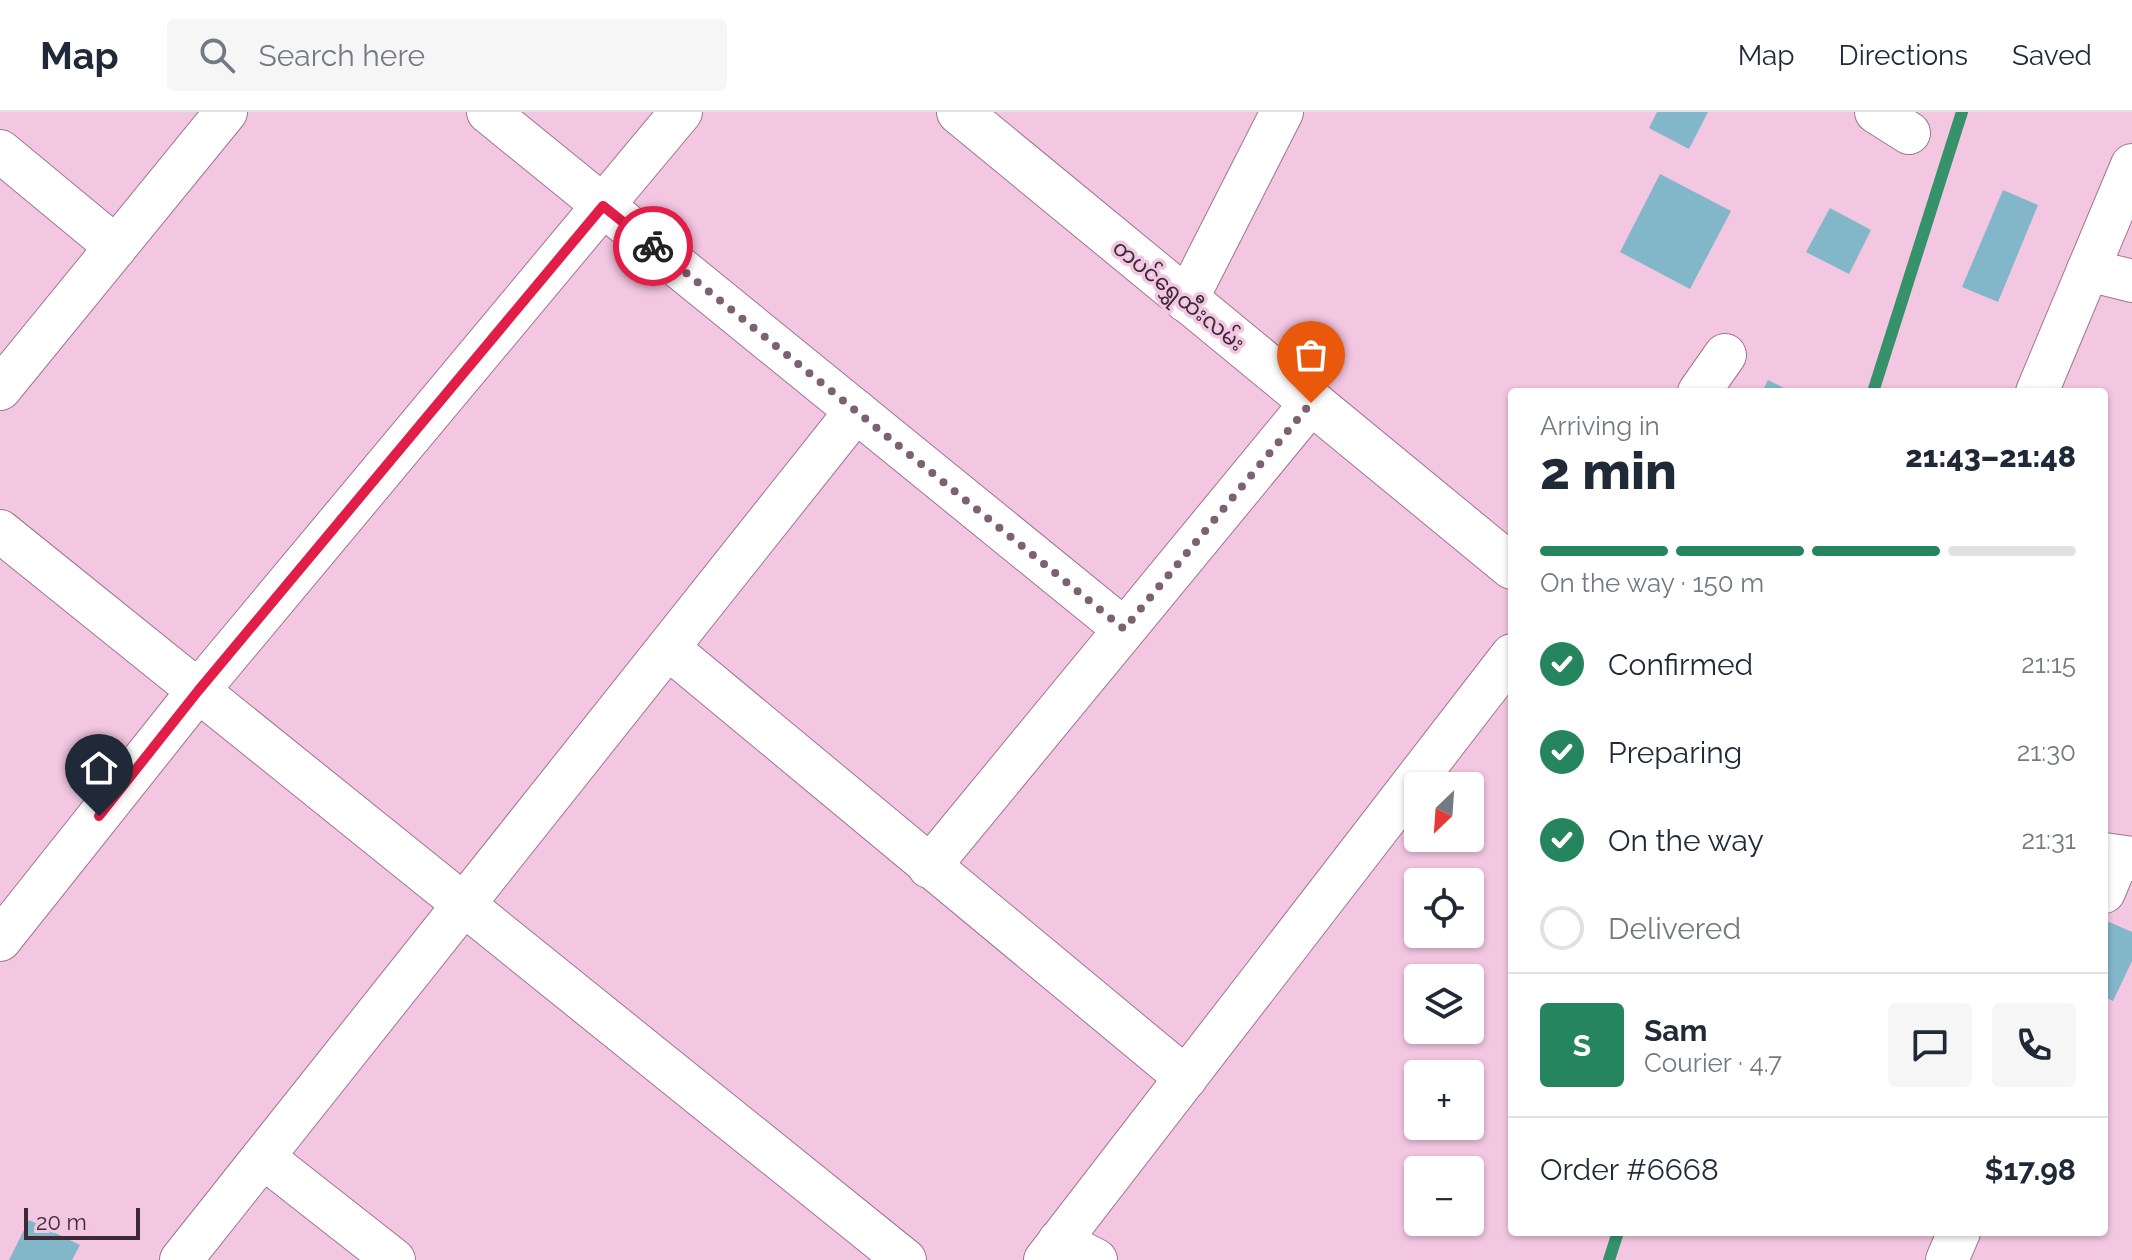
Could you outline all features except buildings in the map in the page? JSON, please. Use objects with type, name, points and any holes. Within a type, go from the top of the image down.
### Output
[{"type":"street","points":[[0,389],[226,112]]},
{"type":"street","points":[[488,112],[1124,629]]},
{"type":"street","points":[[0,940],[198,691],[681,112]]},
{"type":"street","name":"တပင်ရွှေထီးလမ်း","points":[[959,112],[1508,564]]},
{"type":"street","points":[[1186,301],[1282,112]]},
{"type":"street","points":[[0,151],[116,247]]},
{"type":"street","points":[[2039,388],[2132,165]]},
{"type":"street","points":[[2088,270],[2132,281]]},
{"type":"street","points":[[1702,388],[1725,355]]},
{"type":"street","points":[[929,867],[1311,403]]},
{"type":"street","points":[[181,1260],[856,411]]},
{"type":"street","points":[[0,531],[905,1260]]},
{"type":"street","points":[[668,648],[1186,1078]]},
{"type":"street","points":[[1096,1260],[1052,1251],[1508,660]]},
{"type":"street","points":[[263,1157],[394,1260]]},
{"type":"street","points":[[1947,1260],[1957,1236]]},
{"type":"waterway","points":[[1874,388],[1962,112]]},
{"type":"waterway","points":[[1609,1260],[1617,1236]]},
{"type":"way so far","points":[[653,246],[1124,629],[1311,403]]},
{"type":"route","points":[[99,816],[198,691],[603,206],[653,246]]}]
